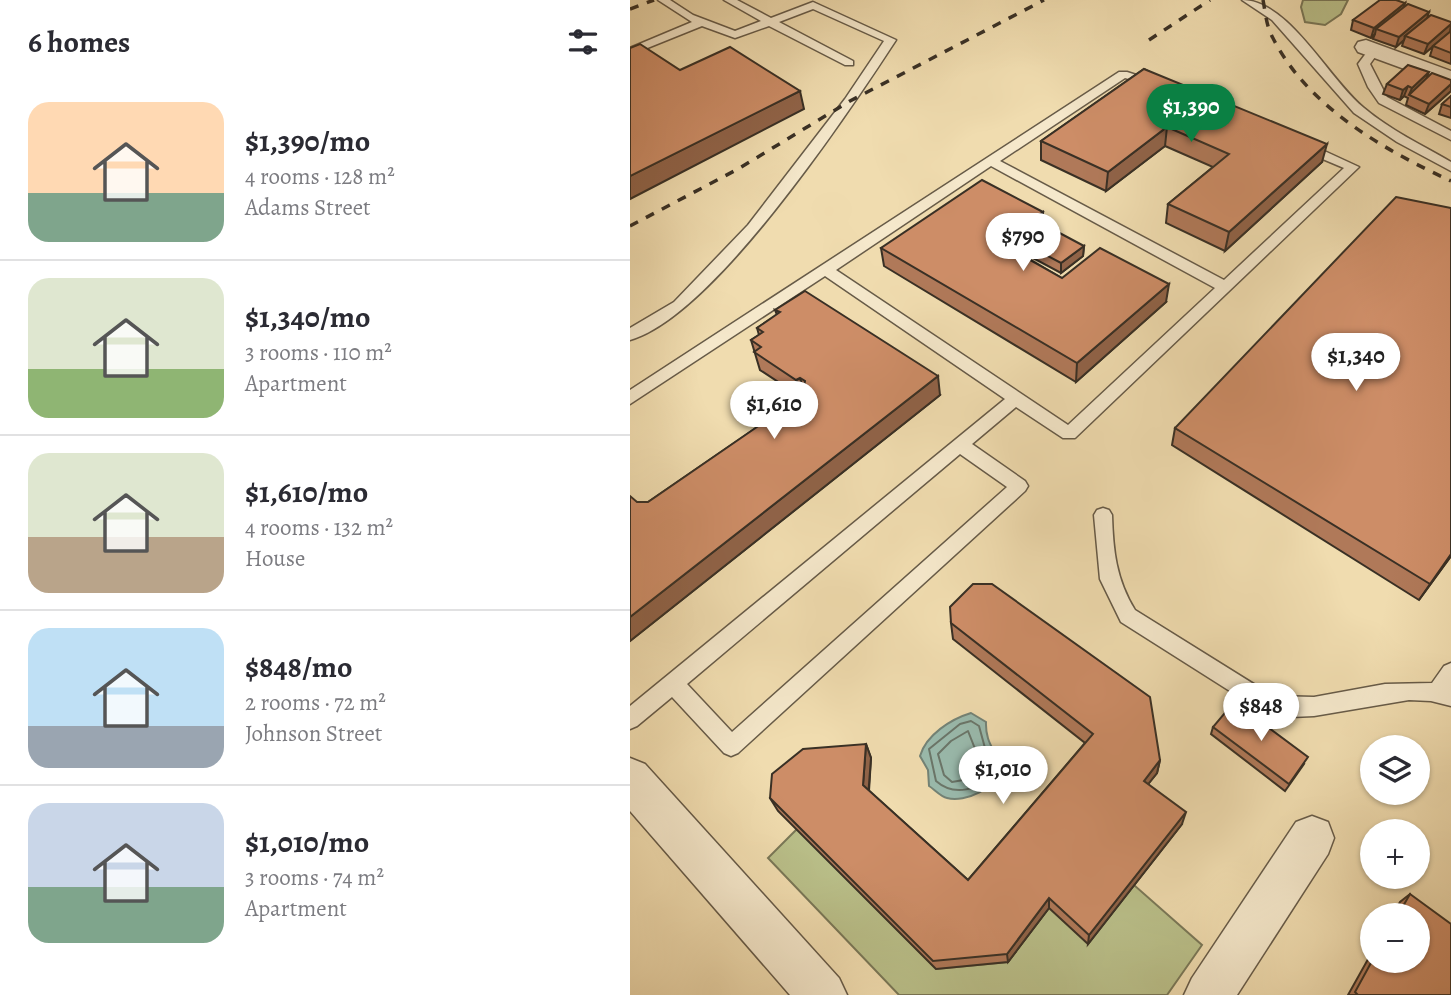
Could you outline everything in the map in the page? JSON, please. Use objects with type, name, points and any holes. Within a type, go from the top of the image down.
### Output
[{"type":"street","points":[[1370,49],[1451,79]]},
{"type":"street","points":[[630,779],[802,988]]},
{"type":"street","points":[[1209,995],[1312,838]]},
{"type":"lane","points":[[663,0],[702,22],[735,35],[813,5],[890,40],[905,41]]},
{"type":"lane","points":[[729,0],[849,63]]},
{"type":"lane","points":[[1247,0],[1276,18],[1358,110],[1401,139],[1451,167]]},
{"type":"lane","points":[[630,52],[702,22]]},
{"type":"lane","points":[[630,335],[679,306],[754,228],[850,101],[890,40]]},
{"type":"lane","points":[[1370,49],[1364,64],[1383,100],[1451,136]]},
{"type":"lane","points":[[630,398],[1123,74],[1140,77],[1165,88]]},
{"type":"lane","points":[[826,270],[1069,434],[1353,167],[1290,141]]},
{"type":"lane","points":[[991,161],[1225,287]]},
{"type":"lane","points":[[630,719],[1016,398]]},
{"type":"lane","points":[[673,684],[731,746],[1019,486],[960,445]]},
{"type":"lane","points":[[1102,515],[1105,566],[1112,593],[1128,616],[1270,705],[1284,709],[1395,693],[1444,695],[1451,672]]},
{"type":"green space","points":[[1303,0],[1348,0],[1341,14],[1325,25],[1305,22],[1301,7]]},
{"type":"green space","points":[[797,829],[936,969],[1008,962],[1049,908],[1134,885],[1202,945],[1167,995],[899,995],[768,858]]},
{"type":"water","points":[[971,713],[986,722],[988,737],[998,762],[997,775],[987,788],[971,796],[954,799],[945,797],[929,786],[928,770],[920,756],[928,741],[940,729]]},
{"type":"building","points":[[1380,0],[1405,3],[1374,28],[1353,20]]},
{"type":"building","points":[[1408,4],[1429,12],[1399,37],[1376,29]]},
{"type":"building","points":[[1431,15],[1451,24],[1428,44],[1405,36]]},
{"type":"building","points":[[1451,31],[1451,53],[1433,46]]},
{"type":"building","points":[[640,44],[680,70],[730,47],[800,91],[630,176],[630,48]]},
{"type":"building","points":[[1408,65],[1429,72],[1412,88],[1408,86],[1403,90],[1387,84]]},
{"type":"building","points":[[1144,69],[1327,144],[1229,232],[1168,204],[1229,154],[1167,127],[1108,172],[1041,141]]},
{"type":"building","points":[[1432,73],[1451,80],[1451,84],[1429,104],[1409,95]]},
{"type":"building","points":[[1451,96],[1451,107],[1442,104]]},
{"type":"building","points":[[982,180],[1043,212],[1000,243],[1062,278],[1100,248],[1169,284],[1077,363],[881,248]]},
{"type":"building","points":[[1396,197],[1451,208],[1451,554],[1430,584],[1175,428]]},
{"type":"building","points":[[1054,230],[1084,246],[1061,263],[1031,247]]},
{"type":"building","points":[[805,291],[938,376],[630,617],[630,496],[637,502],[648,502],[802,396],[805,381],[800,378],[796,380],[754,352],[761,347],[751,340],[763,332],[757,328],[780,312],[775,310]]},
{"type":"building","points":[[973,584],[992,584],[1150,697],[1160,760],[1144,781],[1186,812],[1089,935],[1049,898],[1007,954],[933,961],[770,798],[772,774],[803,749],[866,744],[863,785],[968,880],[1093,734],[951,623],[950,607]]},
{"type":"building","points":[[1234,702],[1308,757],[1289,784],[1213,727]]},
{"type":"building","points":[[1410,894],[1422,903],[1405,903]]},
{"type":"building","points":[[1430,909],[1451,924],[1451,995],[1358,995],[1355,992],[1365,973],[1430,973]]},
{"type":"railway","points":[[630,9],[654,0]]},
{"type":"railway","points":[[630,226],[738,169],[850,101],[1044,0]]},
{"type":"railway","points":[[1149,40],[1210,0]]},
{"type":"railway","points":[[1263,0],[1270,32],[1284,58],[1302,81],[1347,122],[1372,139],[1451,181]]}]
